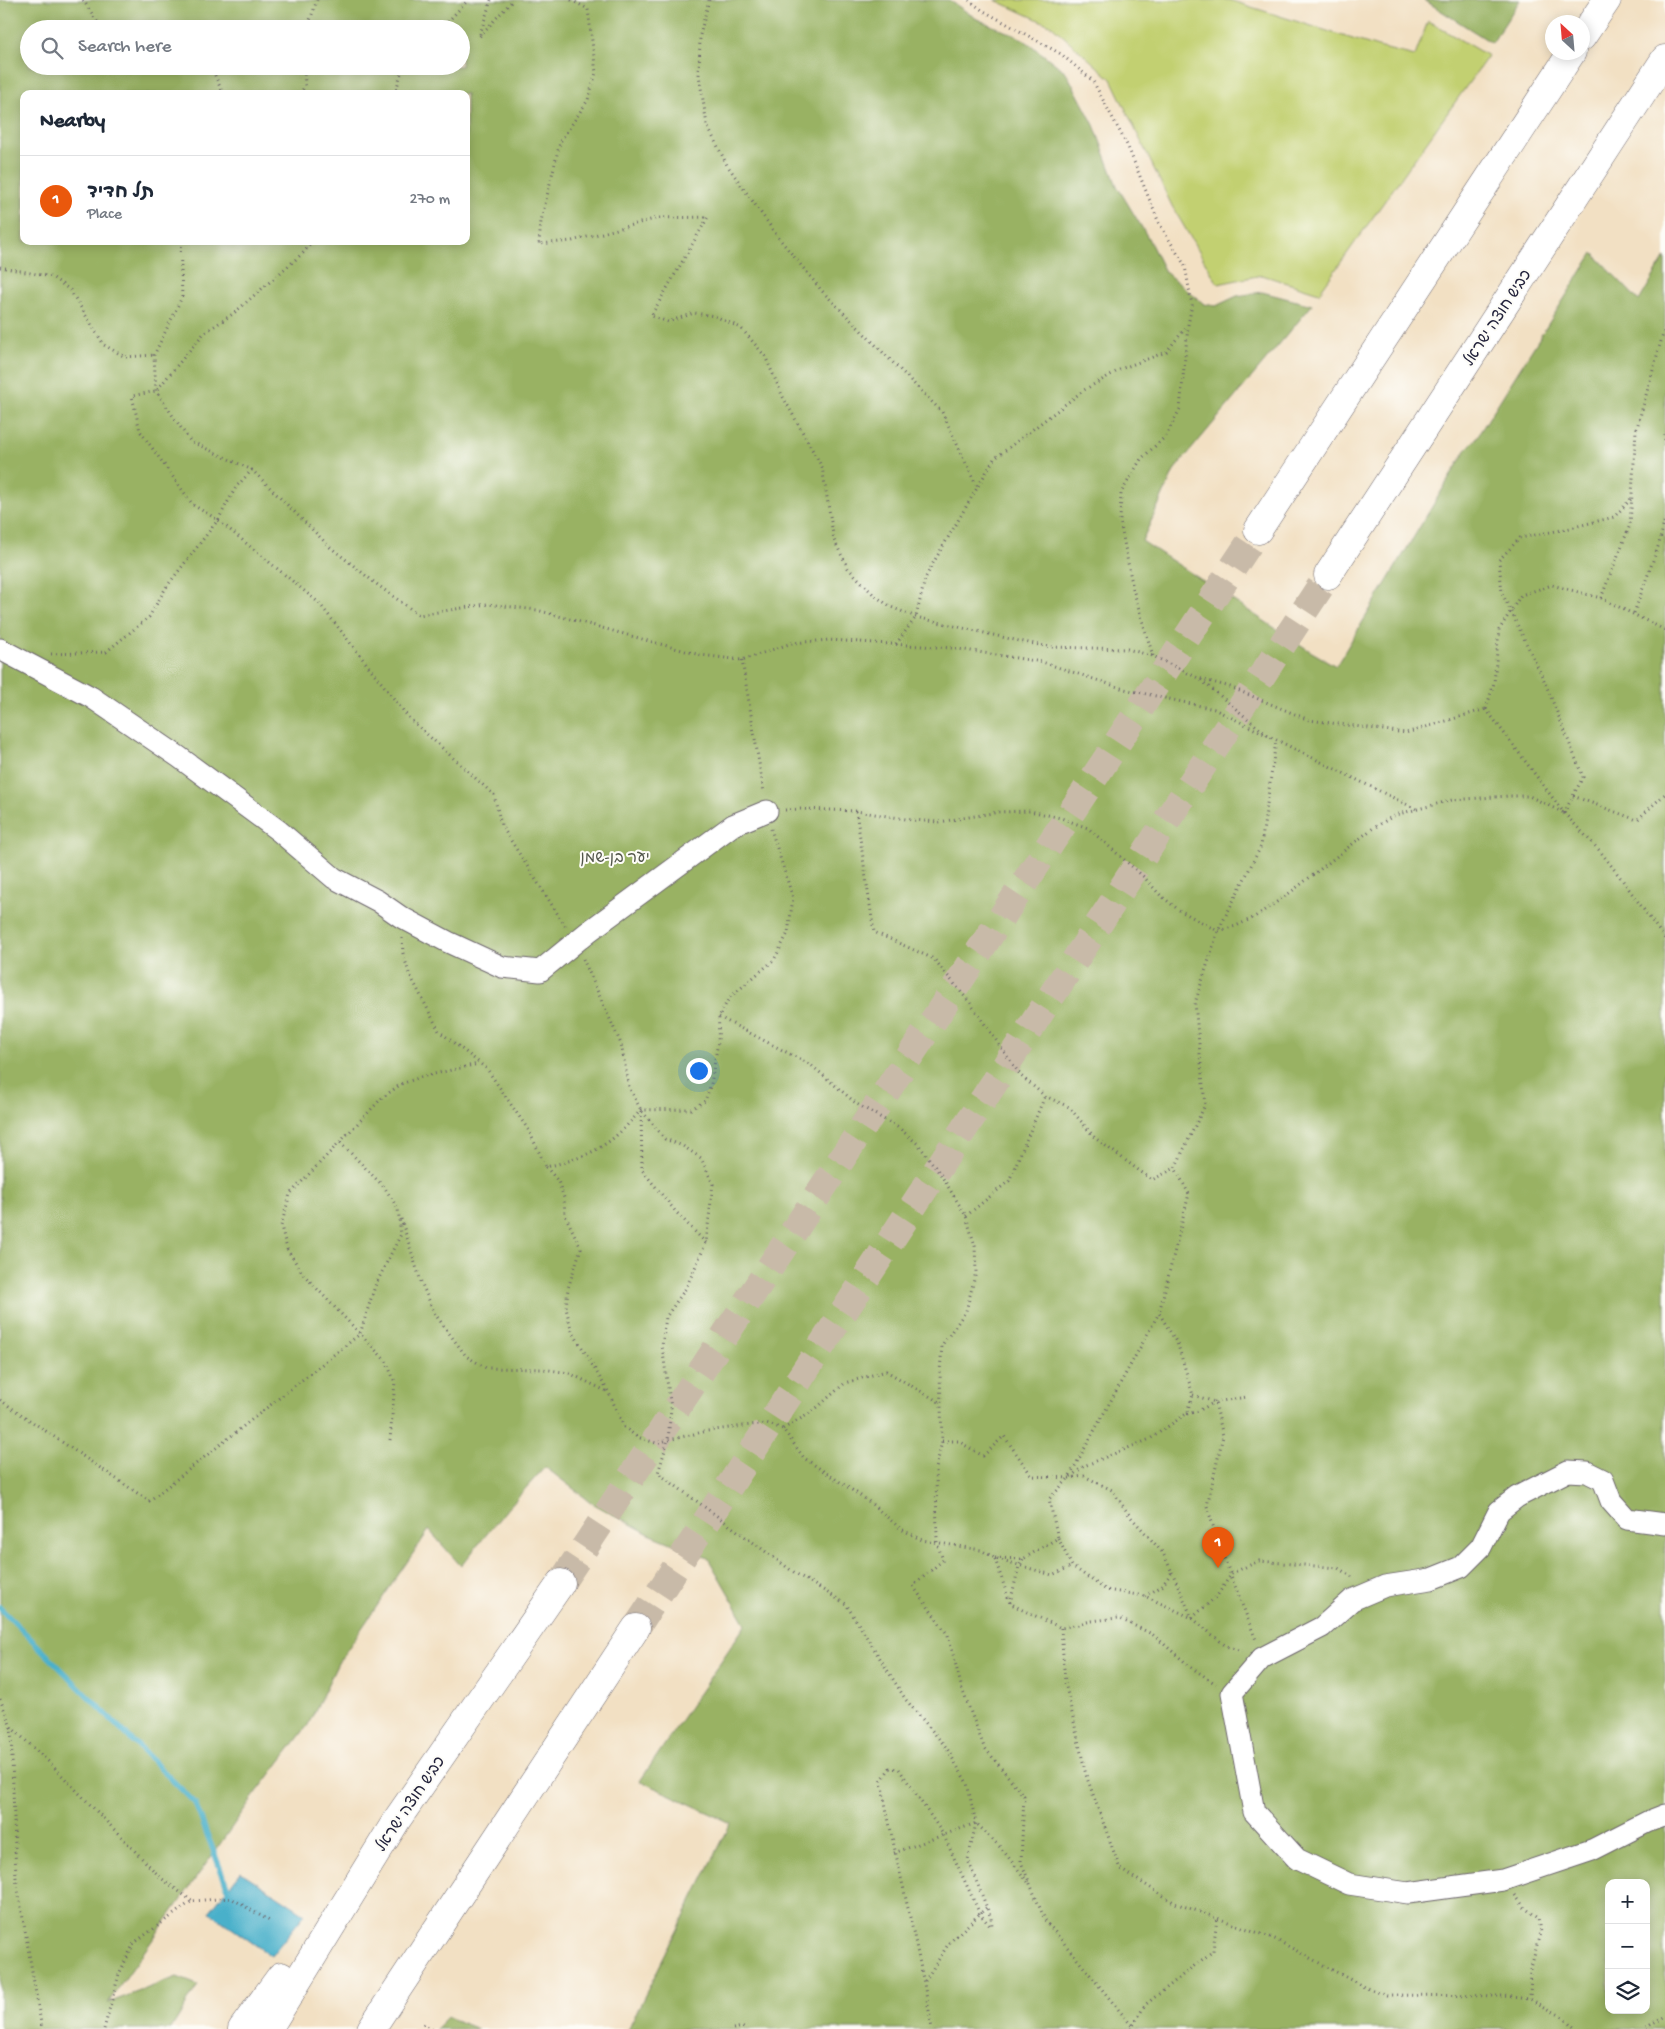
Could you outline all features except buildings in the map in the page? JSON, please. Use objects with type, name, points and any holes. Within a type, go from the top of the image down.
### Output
[{"type":"highway","points":[[1590,25],[1607,0]]},
{"type":"highway","name":"כביש חוצה ישראל","points":[[1328,575],[1665,59]]},
{"type":"highway","points":[[1258,530],[1567,60]]},
{"type":"highway","name":"כביש חוצה ישראל","points":[[268,2029],[398,1818],[561,1584]]},
{"type":"highway","points":[[371,2029],[636,1628]]},
{"type":"highway","points":[[242,2029],[398,1818]]},
{"type":"street","points":[[0,649],[90,697],[179,758],[279,831],[334,878],[448,942],[502,967],[540,971],[733,825],[767,811]]},
{"type":"street","points":[[1665,1524],[1627,1519],[1611,1501],[1603,1480],[1587,1472],[1568,1471],[1517,1497],[1499,1511],[1481,1548],[1461,1567],[1430,1579],[1385,1586],[1352,1600],[1322,1628],[1262,1658],[1232,1693],[1254,1812],[1297,1859],[1349,1884],[1408,1893],[1503,1880],[1592,1850],[1665,1815]]},
{"type":"path","points":[[83,0],[96,20]]},
{"type":"path","points":[[310,20],[317,0]]},
{"type":"path","points":[[449,20],[468,0]]},
{"type":"path","points":[[491,0],[478,37],[514,0]]},
{"type":"path","points":[[571,0],[588,9],[596,73],[588,100],[560,142],[541,222],[539,244],[572,241],[658,218],[708,217],[652,316],[668,322],[694,313],[715,316],[741,328],[765,356],[783,397],[822,467],[834,540],[848,568],[874,595],[891,607],[916,617],[1043,645],[1127,649],[1153,656],[1198,678],[1230,687],[1309,720],[1406,734],[1486,709]]},
{"type":"path","points":[[709,0],[700,35],[699,75],[707,125],[727,165],[778,237],[822,290],[942,412],[977,488]]},
{"type":"path","points":[[969,0],[982,10],[1061,54],[1093,81],[1128,147],[1159,223],[1185,266],[1192,304],[1188,325],[1180,409],[1166,436],[1141,459],[1121,493],[1120,521],[1133,589],[1153,656]]},
{"type":"path","points":[[215,75],[221,90]]},
{"type":"path","points":[[302,90],[305,86],[304,75]]},
{"type":"path","points":[[396,90],[401,75]]},
{"type":"path","points":[[180,245],[182,297],[154,355],[156,391],[190,441],[252,470],[330,547],[419,615],[488,604],[536,610],[700,655],[742,660],[792,643],[829,640],[952,648],[1042,662],[1124,689],[1214,709],[1277,742],[1418,810]]},
{"type":"path","points":[[311,245],[303,254],[234,313],[204,334],[156,391],[132,396],[140,431],[193,506],[218,520],[319,603],[410,718],[494,796],[502,826],[576,942],[593,985],[622,1044],[629,1086],[641,1110],[665,1139],[683,1146],[701,1158],[713,1184],[706,1243],[686,1288],[666,1317],[662,1346],[670,1408],[668,1440],[658,1474],[796,1573],[846,1604],[906,1700],[946,1747],[967,1783],[976,1823],[968,1860],[988,1907],[992,1925],[988,1926],[980,1914],[943,1834],[900,1769],[890,1768],[881,1781],[894,1853],[924,1981],[932,2029]]},
{"type":"path","points":[[0,268],[52,277],[70,290],[104,345],[125,357],[154,355]]},
{"type":"path","points":[[895,644],[916,617],[926,579],[932,565],[994,459],[1084,390],[1123,368],[1166,352],[1188,325]]},
{"type":"path","points":[[1601,598],[1630,526],[1636,431],[1665,327]]},
{"type":"path","points":[[1665,434],[1665,445]]},
{"type":"path","points":[[49,654],[106,652],[149,617],[167,586],[218,520],[236,487],[252,470]]},
{"type":"path","points":[[1564,813],[1583,777],[1544,680],[1502,593],[1500,560],[1520,538],[1614,517],[1631,498]]},
{"type":"path","points":[[1634,613],[1659,544],[1665,518]]},
{"type":"path","points":[[1486,709],[1494,683],[1499,630],[1521,594],[1552,585],[1601,598],[1665,630]]},
{"type":"path","points":[[546,1167],[585,1156],[608,1143],[641,1110],[691,1109],[705,1101],[711,1084],[718,1042],[719,1017],[728,998],[774,960],[788,933],[793,898],[774,842],[767,811],[742,660]]},
{"type":"path","points":[[1198,678],[1277,742]]},
{"type":"path","points":[[1486,709],[1564,813],[1600,851],[1665,939]]},
{"type":"path","points":[[856,811],[874,932],[934,959],[970,1003],[1021,1076],[1045,1096],[1069,1107],[1095,1138],[1152,1180],[1176,1168],[1205,1104],[1195,1003],[1218,931],[1261,846],[1277,742]]},
{"type":"path","points":[[1573,796],[1637,820],[1665,794]]},
{"type":"path","points":[[767,811],[801,809],[856,811],[912,820],[939,822],[1000,812],[1023,811],[1061,818],[1088,828],[1144,877],[1161,896],[1179,910],[1218,931],[1236,926],[1253,918],[1287,895],[1372,829],[1395,815],[1452,800],[1489,796],[1529,796],[1564,813]]},
{"type":"path","points":[[401,917],[403,953],[409,973],[439,1031],[478,1064],[487,1069],[529,1131],[546,1167],[558,1181],[564,1198],[565,1215],[581,1248],[568,1288],[566,1308],[571,1329],[609,1393],[624,1427],[637,1437],[656,1443],[707,1431],[766,1423],[783,1429],[804,1458],[867,1500],[901,1529],[922,1540],[981,1550],[995,1558],[1052,1575],[1072,1566]]},
{"type":"path","points":[[719,1017],[811,1065],[858,1104],[899,1128],[919,1145],[941,1175],[966,1216],[975,1246],[976,1272],[966,1310],[942,1345],[940,1372],[942,1441],[936,1469],[937,1543],[943,1560],[913,1586],[948,1635],[962,1689],[984,1747],[1024,1796],[1021,1862],[1045,1920],[1132,2028],[1145,2005],[1213,1951],[1217,1918]]},
{"type":"path","points":[[390,1440],[395,1382],[386,1361],[303,1274],[287,1249],[281,1226],[290,1194],[382,1098],[401,1084],[421,1077],[478,1064]]},
{"type":"path","points":[[966,1216],[1008,1181],[1045,1096]]},
{"type":"path","points":[[641,1110],[642,1170],[676,1212],[706,1243]]},
{"type":"path","points":[[340,1142],[385,1188],[398,1209],[421,1282],[436,1314],[466,1356],[486,1368],[543,1369],[569,1373],[609,1393]]},
{"type":"path","points":[[1069,1478],[1159,1313],[1189,1194],[1176,1168]]},
{"type":"path","points":[[0,1400],[149,1501],[360,1334],[375,1286],[401,1234],[398,1209]]},
{"type":"path","points":[[1159,1313],[1178,1345],[1193,1395],[1186,1414]]},
{"type":"path","points":[[783,1429],[812,1412],[845,1383],[886,1371],[941,1403]]},
{"type":"path","points":[[1193,1395],[1215,1402]]},
{"type":"path","points":[[1247,1397],[1215,1402],[1198,1412],[1186,1414],[1150,1439],[1084,1466],[1069,1478],[1049,1499],[1058,1538],[1072,1566],[1106,1590],[1145,1596],[1192,1618],[1226,1646],[1262,1658]]},
{"type":"path","points":[[1215,1402],[1223,1436],[1207,1506],[1262,1658]]},
{"type":"path","points":[[942,1441],[958,1441],[983,1456],[1004,1436],[1032,1476],[1069,1478],[1084,1476],[1112,1490],[1130,1516],[1163,1553],[1192,1618]]},
{"type":"path","points":[[995,1558],[1023,1558],[1058,1538]]},
{"type":"path","points":[[995,1558],[1010,1603],[1026,1613],[1045,1619],[1061,1628],[1091,1621],[1118,1618],[1152,1634],[1192,1668],[1232,1693]]},
{"type":"path","points":[[1010,1603],[1019,1566],[1023,1558]]},
{"type":"path","points":[[1192,1618],[1217,1596],[1232,1573],[1259,1561],[1338,1568],[1373,1591]]},
{"type":"path","points":[[1145,1596],[1162,1586],[1172,1572]]},
{"type":"path","points":[[1061,1628],[1065,1682],[1086,1775],[1120,1869],[1175,1903],[1273,1938],[1364,1987],[1387,1995],[1530,1998],[1563,2017],[1576,2029]]},
{"type":"path","points":[[0,1699],[12,1727],[16,1878],[42,2029]]},
{"type":"path","points":[[12,1727],[50,1763],[161,1878],[192,1901]]},
{"type":"path","points":[[894,1853],[976,1823]]},
{"type":"path","points":[[976,1823],[1001,1848],[1032,1886]]},
{"type":"path","points":[[1503,1880],[1524,1907],[1538,1918],[1540,1933],[1531,1968],[1530,1998]]},
{"type":"path","points":[[104,2029],[119,1974],[134,1943],[192,1901],[231,1898],[271,1922]]},
{"type":"path","points":[[924,1981],[949,1943],[988,1907]]},
{"type":"path","points":[[1646,2029],[1665,2016]]},
{"type":"path","points":[[423,2024],[432,2029]]},
{"type":"path","points":[[733,2029],[742,2027],[745,2029]]},
{"type":"green space","name":"יער בן-שמן","points":[[0,0],[949,0],[977,19],[1023,39],[1066,72],[1094,125],[1117,186],[1147,236],[1165,272],[1204,304],[1216,306],[1237,296],[1262,292],[1312,305],[1175,469],[1142,541],[1336,666],[1468,447],[1475,440],[1593,253],[1639,301],[1665,257],[1665,2029],[628,2029],[731,1823],[640,1781],[746,1624],[708,1558],[649,1534],[592,1503],[545,1467],[507,1509],[461,1566],[429,1530],[338,1663],[308,1725],[251,1800],[108,2003],[177,1977],[198,1985],[171,2029],[0,2029]]},
{"type":"green space","points":[[995,0],[1229,0],[1378,47],[1415,56],[1428,21],[1488,56],[1319,293],[1262,275],[1218,284],[1172,206],[1111,79],[1052,26]]},
{"type":"green space","points":[[1424,0],[1520,0],[1492,43]]},
{"type":"green space","points":[[447,2017],[478,2029],[435,2029]]},
{"type":"water","points":[[241,1872],[305,1914],[271,1956],[209,1912]]},
{"type":"waterway","points":[[0,1608],[195,1803],[230,1894]]},
{"type":"tunnel","points":[[561,1583],[1258,530]]},
{"type":"tunnel","points":[[636,1628],[1328,575]]},
{"type":"place","name":"תל חדיד","points":[[1218,1568]]}]
